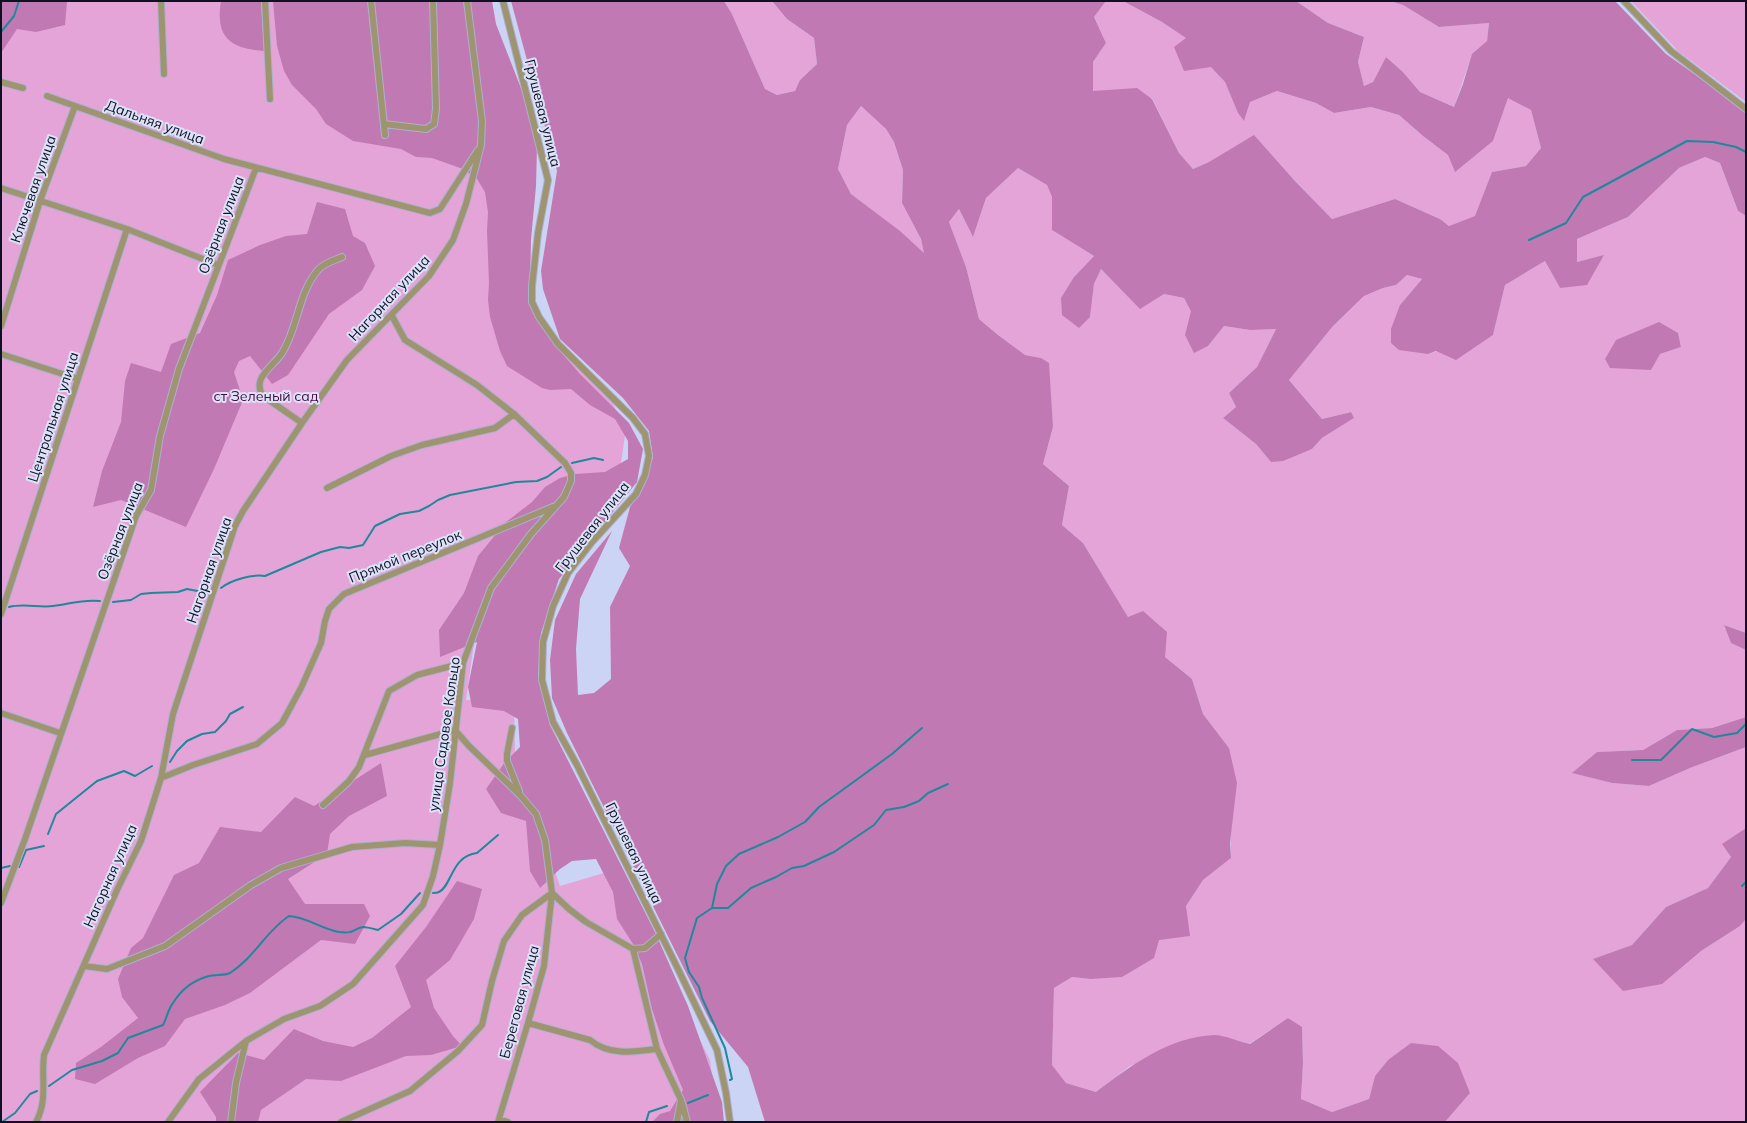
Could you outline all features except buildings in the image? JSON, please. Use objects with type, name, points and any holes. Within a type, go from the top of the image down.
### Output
[{"type":"street","points":[[161,1],[164,74]]},
{"type":"street","points":[[265,1],[270,99]]},
{"type":"street","points":[[371,1],[385,135]]},
{"type":"street","points":[[384,124],[426,129],[434,124],[436,109],[433,1]]},
{"type":"street","name":"Нагорная улица","points":[[36,1122],[43,1106],[44,1088],[42,1073],[44,1055],[117,890],[141,841],[162,778],[173,714],[235,526],[243,511],[302,423],[347,360],[392,316],[429,276],[453,240],[466,204],[481,145],[482,121],[467,1]]},
{"type":"street","name":"Грушевая улица","points":[[503,1],[548,180],[538,233],[532,286],[532,302],[539,317],[558,344],[633,418],[645,434],[649,456],[645,475],[636,494],[592,542],[568,573],[556,599],[543,642],[542,680],[554,722],[661,934],[717,1050],[726,1093],[730,1122]]},
{"type":"street","points":[[1624,1],[1671,51],[1746,109]]},
{"type":"street","points":[[1,82],[23,88]]},
{"type":"street","name":"Дальняя улица","points":[[48,96],[224,160],[430,213],[440,209],[481,145]]},
{"type":"street","name":"Ключевая улица","points":[[1,326],[40,201],[75,106]]},
{"type":"street","name":"Озёрная улица","points":[[1,903],[25,839],[60,733],[136,516],[151,490],[160,436],[173,388],[218,265],[256,168]]},
{"type":"street","points":[[1,188],[127,229],[218,265]]},
{"type":"street","name":"Центральная улица","points":[[1,614],[127,229]]},
{"type":"street","points":[[302,423],[263,396],[259,390],[259,383],[262,376],[282,353],[292,332],[298,309],[312,279],[319,268],[342,257]]},
{"type":"street","name":"улица Садовое Кольцо","points":[[168,1122],[199,1079],[246,1041],[284,1019],[320,1006],[353,984],[423,905],[433,876],[440,845],[450,783],[463,663],[491,588],[531,534],[564,497],[572,481],[571,473],[556,453],[514,414],[477,385],[405,340],[392,316]]},
{"type":"street","points":[[1,354],[78,379]]},
{"type":"street","points":[[327,488],[391,456],[422,445],[495,428],[514,414]]},
{"type":"street","name":"Прямой переулок","points":[[162,778],[193,765],[258,744],[282,723],[301,688],[321,643],[325,620],[329,608],[344,594],[368,583],[483,538],[555,506]]},
{"type":"street","points":[[323,805],[349,782],[365,756],[382,705],[389,691],[417,675],[463,663]]},
{"type":"street","points":[[1,713],[60,733]]},
{"type":"street","points":[[512,728],[507,761],[520,795]]},
{"type":"street","points":[[365,756],[455,730]]},
{"type":"street","name":"Береговая улица","points":[[455,730],[469,746],[520,795],[536,814],[545,840],[552,893],[544,966],[498,1120]]},
{"type":"street","points":[[84,966],[106,969],[165,946],[251,885],[281,868],[352,847],[405,843],[440,845]]},
{"type":"street","points":[[342,1122],[410,1091],[458,1051],[482,1025],[492,981],[504,941],[522,915],[552,893],[586,922],[632,949],[645,948],[661,934]]},
{"type":"street","points":[[632,949],[657,1049],[681,1100],[687,1122]]},
{"type":"street","points":[[528,1023],[590,1040],[598,1046],[619,1052],[657,1049]]},
{"type":"street","points":[[231,1122],[236,1083],[246,1041]]},
{"type":"street","points":[[677,1122],[681,1100]]},
{"type":"street","points":[[498,1120],[508,1122]]},
{"type":"green space","name":"ст Зеленый сад","points":[[33,1],[460,1],[542,331],[613,403],[625,435],[615,506],[563,509],[488,544],[466,700],[514,701],[515,756],[560,886],[614,870],[710,1060],[718,1122],[1,1122],[1,38]]},
{"type":"green space","points":[[724,1],[772,1],[787,19],[814,38],[817,64],[800,80],[795,91],[777,95],[765,89],[732,14]]},
{"type":"green space","points":[[1106,1],[1123,1],[1162,22],[1187,38],[1225,82],[1238,112],[1244,120],[1250,102],[1277,91],[1316,103],[1334,113],[1371,107],[1399,115],[1448,155],[1455,171],[1493,141],[1508,97],[1531,110],[1541,148],[1526,166],[1492,172],[1476,216],[1449,226],[1440,219],[1395,199],[1332,219],[1293,179],[1209,162],[1193,169],[1179,153],[1152,98],[1093,91],[1093,62],[1106,43],[1094,17]]},
{"type":"green space","points":[[1296,1],[1390,1],[1403,5],[1439,27],[1489,23],[1487,41],[1472,55],[1454,107],[1420,92],[1403,72],[1386,57],[1373,82],[1364,86],[1358,62],[1364,37],[1328,23]]},
{"type":"green space","points":[[1631,1],[1746,1],[1746,102],[1678,51]]},
{"type":"green space","points":[[861,106],[886,129],[894,142],[903,170],[902,203],[921,239],[925,254],[900,232],[851,194],[838,169],[847,125]]},
{"type":"green space","points":[[1705,157],[1720,163],[1738,211],[1746,216],[1746,633],[1724,625],[1731,643],[1746,650],[1746,717],[1712,728],[1677,730],[1643,750],[1597,752],[1573,773],[1612,783],[1649,786],[1690,768],[1746,747],[1746,828],[1723,844],[1731,857],[1708,888],[1666,907],[1632,945],[1594,959],[1701,951],[1740,926],[1746,919],[1746,1122],[1445,1122],[1470,1093],[1388,1060],[1375,1076],[1369,1099],[1332,1112],[1301,1099],[1303,1063],[1302,1028],[1288,1018],[1249,1044],[1215,1035],[1130,1066],[1096,1092],[1066,1083],[1052,1065],[1054,988],[1072,977],[1090,979],[1158,940],[1186,906],[1203,880],[1231,858],[1229,748],[1203,714],[1192,679],[1165,657],[1128,617],[1083,543],[1062,525],[1069,486],[1043,464],[1053,427],[1041,358],[1025,355],[979,319],[966,267],[949,222],[959,209],[973,237],[986,198],[1018,168],[1047,185],[1052,197],[1052,230],[1094,256],[1074,277],[1090,317],[1094,284],[1101,269],[1140,308],[1164,294],[1184,298],[1192,311],[1185,335],[1208,346],[1224,326],[1250,330],[1276,329],[1257,367],[1229,393],[1236,407],[1223,418],[1256,444],[1271,462],[1312,449],[1322,438],[1354,418],[1350,412],[1322,419],[1289,380],[1333,326],[1364,296],[1383,288],[1396,285],[1407,275],[1422,279],[1400,305],[1428,354],[1493,335],[1505,285],[1545,261],[1560,288],[1604,256],[1577,262],[1577,239],[1628,217],[1679,168]],"holes":[[[1678,333],[1681,347],[1660,354]]]},
{"type":"shaded area","points":[[1,1],[69,1],[67,2],[65,25],[36,32],[17,29],[1,53]]},
{"type":"shaded area","points":[[221,1],[261,1],[264,51],[242,47],[234,44],[228,39],[220,24]]},
{"type":"shaded area","points":[[273,1],[492,1],[496,24],[524,96],[537,147],[536,186],[531,240],[530,288],[538,321],[555,345],[580,374],[629,423],[643,449],[637,482],[559,579],[541,633],[538,675],[550,725],[655,932],[688,1006],[722,1102],[724,1122],[652,1122],[660,1114],[670,1111],[683,1090],[664,1045],[652,1009],[642,964],[633,944],[617,919],[613,892],[596,859],[572,861],[560,869],[540,888],[530,871],[526,821],[501,813],[486,789],[505,762],[520,747],[518,719],[504,711],[472,707],[468,687],[477,642],[440,657],[439,630],[464,593],[478,556],[506,522],[532,502],[545,487],[560,478],[575,474],[605,472],[628,459],[628,441],[615,419],[590,405],[571,389],[550,390],[542,388],[507,366],[500,351],[490,317],[488,300],[488,212],[485,192],[477,179],[463,169],[432,158],[416,157],[401,149],[353,141],[326,124],[316,109],[292,85],[284,71],[277,46]]},
{"type":"shaded area","points":[[511,1],[724,1],[732,14],[765,89],[777,95],[795,91],[800,80],[817,64],[814,38],[787,19],[772,1],[1106,1],[1094,17],[1106,43],[1093,62],[1093,91],[1137,88],[1152,99],[1179,153],[1193,169],[1209,162],[1254,135],[1293,179],[1332,219],[1395,199],[1440,219],[1449,226],[1475,216],[1492,172],[1526,166],[1541,148],[1531,110],[1508,98],[1493,141],[1455,172],[1448,155],[1399,115],[1371,107],[1334,113],[1316,103],[1277,91],[1250,102],[1244,121],[1238,113],[1225,82],[1211,67],[1184,71],[1174,47],[1186,38],[1162,22],[1123,1],[1296,1],[1328,23],[1364,37],[1358,62],[1364,86],[1373,82],[1386,57],[1403,72],[1420,92],[1454,107],[1472,54],[1487,41],[1489,23],[1439,27],[1403,5],[1390,1],[1615,1],[1666,54],[1727,97],[1746,113],[1746,216],[1738,211],[1720,163],[1705,157],[1679,168],[1628,217],[1577,239],[1577,262],[1604,255],[1587,285],[1560,288],[1545,261],[1505,285],[1493,335],[1456,360],[1436,351],[1428,354],[1399,350],[1391,343],[1391,329],[1400,305],[1422,279],[1407,275],[1396,285],[1383,288],[1364,296],[1333,326],[1289,380],[1322,419],[1351,412],[1354,418],[1322,438],[1312,449],[1283,461],[1271,462],[1256,444],[1223,418],[1236,407],[1229,393],[1257,367],[1276,329],[1250,330],[1224,326],[1208,346],[1194,353],[1185,335],[1191,311],[1184,298],[1164,294],[1140,309],[1101,269],[1094,284],[1090,317],[1079,328],[1062,315],[1061,298],[1074,277],[1094,256],[1052,230],[1052,197],[1047,185],[1018,168],[986,198],[973,237],[959,209],[949,222],[966,267],[979,319],[1025,355],[1041,358],[1049,363],[1053,427],[1043,464],[1069,486],[1062,525],[1083,543],[1128,617],[1143,611],[1167,632],[1165,657],[1192,679],[1203,714],[1229,748],[1237,783],[1230,843],[1231,858],[1203,880],[1186,906],[1190,936],[1159,940],[1154,958],[1122,977],[1090,979],[1072,977],[1054,988],[1052,1065],[1066,1083],[1096,1092],[1122,1072],[1151,1054],[1181,1041],[1214,1035],[1223,1036],[1250,1044],[1288,1018],[1302,1027],[1303,1063],[1301,1099],[1332,1112],[1369,1099],[1375,1076],[1388,1060],[1411,1043],[1438,1046],[1458,1063],[1470,1093],[1445,1122],[765,1122],[748,1067],[710,1021],[567,733],[552,698],[550,660],[555,620],[576,574],[612,531],[580,599],[576,649],[578,695],[594,693],[611,679],[610,607],[630,566],[619,548],[630,507],[645,483],[653,457],[649,431],[623,398],[560,339],[543,289],[541,271],[557,171]],"holes":[[[861,106],[886,129],[894,142],[903,170],[902,203],[921,239],[924,253],[900,231],[851,194],[838,169],[847,125]]]},
{"type":"shaded area","points":[[317,202],[345,209],[353,236],[365,243],[375,266],[362,290],[329,314],[288,375],[272,384],[250,356],[239,361],[234,372],[243,400],[214,469],[186,527],[121,500],[93,507],[102,471],[121,422],[125,381],[131,363],[161,372],[171,344],[200,333],[217,295],[228,260],[260,245],[286,236],[307,234]]},
{"type":"shaded area","points":[[1659,322],[1678,333],[1681,347],[1660,354],[1651,370],[1610,368],[1605,359],[1616,340]]},
{"type":"shaded area","points":[[1724,625],[1746,633],[1746,650],[1731,643]]},
{"type":"shaded area","points":[[1746,717],[1746,747],[1690,768],[1649,786],[1612,783],[1572,773],[1597,752],[1643,750],[1677,730],[1712,728]]},
{"type":"shaded area","points":[[381,763],[387,796],[349,816],[330,834],[327,854],[288,879],[305,904],[364,904],[370,916],[355,944],[321,940],[250,993],[225,1005],[185,1019],[165,1046],[138,1058],[95,1084],[75,1079],[76,1063],[101,1047],[138,1018],[122,997],[118,979],[131,948],[143,938],[174,875],[199,863],[220,827],[261,832],[295,797],[314,806]]},
{"type":"shaded area","points":[[1746,828],[1746,919],[1740,926],[1701,951],[1662,984],[1623,991],[1593,959],[1632,945],[1666,907],[1708,888],[1731,857],[1722,844]]},
{"type":"shaded area","points":[[457,881],[482,889],[474,919],[450,960],[426,980],[434,1008],[453,1036],[462,1046],[431,1055],[406,1056],[341,1081],[306,1079],[261,1110],[258,1122],[216,1122],[216,1117],[200,1092],[238,1053],[264,1060],[294,1029],[323,1041],[353,1047],[372,1038],[411,1007],[395,966],[426,927]]},
{"type":"waterway","points":[[1,32],[14,16],[19,1]]},
{"type":"waterway","points":[[1529,240],[1566,223],[1583,197],[1687,141],[1713,142],[1736,147],[1746,152]]},
{"type":"waterway","points":[[572,463],[594,458],[603,460]]},
{"type":"waterway","points":[[221,588],[230,582],[242,578],[265,576],[321,552],[340,547],[349,548],[363,545],[375,526],[400,514],[419,511],[450,495],[516,482],[537,481],[547,477],[561,467]]},
{"type":"waterway","points":[[113,602],[131,600],[141,594],[178,592],[187,589],[208,593]]},
{"type":"waterway","points":[[9,607],[20,605],[48,606],[82,601],[100,601]]},
{"type":"waterway","points":[[170,762],[177,751],[187,741],[202,734],[215,732],[226,721],[230,714],[243,707]]},
{"type":"waterway","points":[[1632,760],[1661,760],[1692,729],[1714,737],[1737,733],[1746,724]]},
{"type":"waterway","points":[[712,908],[717,884],[726,866],[739,854],[778,837],[805,822],[819,807],[892,754],[922,728]]},
{"type":"waterway","points":[[48,834],[56,814],[97,781],[124,771],[135,776],[152,766]]},
{"type":"waterway","points":[[730,1080],[732,1079],[725,1048],[702,998],[699,987],[689,972],[685,958],[697,918],[712,908],[728,908],[751,888],[792,868],[804,866],[834,852],[874,825],[886,810],[904,807],[919,801],[928,793],[948,784]]},
{"type":"waterway","points":[[433,893],[443,889],[453,871],[462,860],[468,855],[477,853],[498,835]]},
{"type":"waterway","points":[[19,867],[26,850],[44,846]]},
{"type":"waterway","points":[[1,868],[10,866]]},
{"type":"waterway","points":[[1742,886],[1746,882]]},
{"type":"waterway","points":[[49,1086],[72,1070],[102,1061],[118,1053],[128,1038],[163,1025],[171,1005],[184,990],[193,983],[211,975],[230,973],[246,960],[273,929],[289,916],[302,918],[339,932],[351,932],[363,927],[378,930],[401,914],[420,893]]},
{"type":"waterway","points":[[2,1122],[15,1113],[30,1094],[37,1091]]},
{"type":"waterway","points":[[688,1103],[708,1095]]},
{"type":"waterway","points":[[646,1122],[649,1112],[667,1106]]}]
